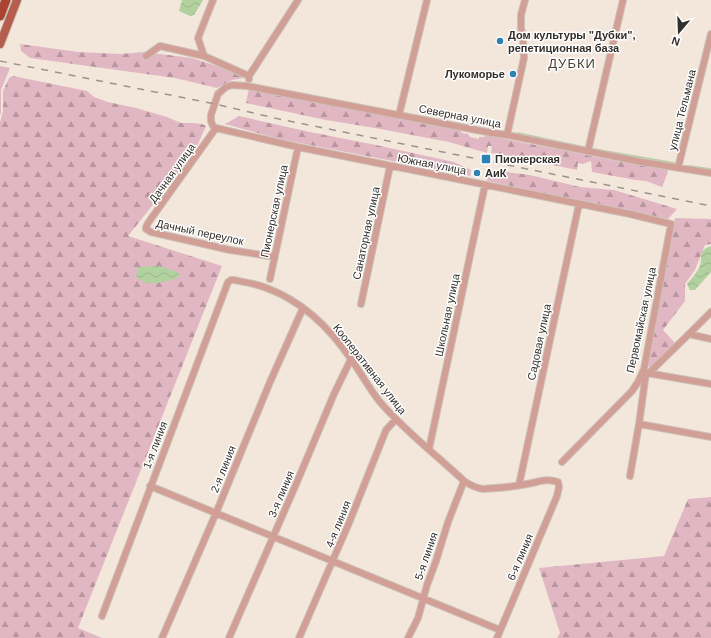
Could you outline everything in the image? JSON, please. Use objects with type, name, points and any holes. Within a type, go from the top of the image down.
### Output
[{"type":"highway","points":[[0,16],[6,0]]},
{"type":"main road","points":[[0,44],[17,0]]},
{"type":"street","points":[[204,56],[198,38],[213,0]]},
{"type":"street","points":[[247,86],[249,76],[298,0]]},
{"type":"street","points":[[399,115],[427,0]]},
{"type":"street","points":[[507,135],[524,58],[521,15],[525,0]]},
{"type":"street","points":[[588,152],[624,0]]},
{"type":"street","name":"улица Тельмана","points":[[678,168],[711,34]]},
{"type":"street","points":[[146,56],[160,46],[204,56],[249,76]]},
{"type":"street","name":"Северная улица","points":[[216,128],[210,121],[218,94],[226,87],[232,85],[247,86],[492,134],[507,135],[588,152],[711,173]]},
{"type":"street","name":"Южная улица","points":[[216,128],[298,147],[630,214],[671,224]]},
{"type":"street","name":"Дачная улица","points":[[146,229],[148,223],[216,128]]},
{"type":"street","name":"Пионерская улица","points":[[270,279],[298,147]]},
{"type":"street","name":"Санаторная улица","points":[[361,304],[390,166]]},
{"type":"street","name":"Школьная улица","points":[[429,449],[485,185]]},
{"type":"street","name":"Садовая улица","points":[[519,485],[579,204]]},
{"type":"street","name":"Первомайская улица","points":[[562,462],[632,391],[646,372],[671,224]]},
{"type":"street","name":"Дачный переулок","points":[[146,229],[151,232],[230,250],[275,258]]},
{"type":"street","name":"Кооперативная улица","points":[[228,282],[234,280],[268,288],[281,294],[303,308],[324,326],[338,342],[369,387],[396,419],[464,481],[477,488],[483,489],[528,484],[543,480],[558,482]]},
{"type":"street","name":"1-я линия","points":[[102,616],[228,282]]},
{"type":"street","name":"2-я линия","points":[[162,638],[270,382],[303,308]]},
{"type":"street","points":[[630,476],[646,372],[689,334],[711,312]]},
{"type":"street","points":[[689,334],[711,338]]},
{"type":"street","name":"3-я линия","points":[[229,638],[274,537],[334,394],[351,359]]},
{"type":"street","points":[[646,372],[711,384]]},
{"type":"street","name":"4-я линия","points":[[300,638],[349,523],[386,430],[396,419]]},
{"type":"street","points":[[639,424],[711,437]]},
{"type":"street","name":"5-я линия","points":[[408,638],[418,618],[448,522],[464,481]]},
{"type":"street","name":"6-я линия","points":[[497,638],[557,496],[559,487],[558,482]]},
{"type":"street","points":[[150,486],[500,630]]},
{"type":"green space","points":[[20,44],[79,52],[120,54],[144,52],[192,58],[223,68],[244,78],[232,80],[217,88],[175,78],[30,58],[21,51]]},
{"type":"green space","points":[[0,66],[10,68],[1,90],[0,116]]},
{"type":"green space","points":[[13,76],[87,91],[94,97],[108,102],[136,108],[167,117],[181,123],[202,124],[206,126],[198,144],[176,176],[128,236],[222,266],[78,628],[102,638],[0,638],[0,122],[3,111],[3,91],[9,78]]},
{"type":"green space","points":[[249,88],[459,129],[462,133],[468,134],[470,137],[479,139],[479,137],[484,137],[487,134],[522,143],[667,169],[668,172],[662,187],[646,181],[592,172],[591,161],[583,164],[578,163],[577,170],[553,165],[554,161],[544,158],[542,163],[491,153],[492,146],[488,146],[487,153],[449,142],[326,120],[246,103]]},
{"type":"green space","points":[[239,116],[454,162],[471,170],[470,176],[279,139],[225,124]]},
{"type":"green space","points":[[489,170],[530,175],[580,187],[614,190],[677,209],[668,219],[487,181]]},
{"type":"green space","points":[[675,218],[711,219],[711,244],[705,245],[695,270],[685,284],[685,301],[663,330],[676,344],[650,369],[647,361]]},
{"type":"green space","points":[[711,497],[711,638],[557,638],[560,633],[539,568],[664,556],[688,499]]},
{"type":"water","points":[[182,0],[203,0],[194,15],[190,16],[179,11]]},
{"type":"water","points":[[711,246],[711,272],[695,290],[690,290],[687,284],[699,268],[702,253],[706,248]]},
{"type":"water","points":[[159,266],[178,272],[180,277],[157,283],[148,283],[136,277],[138,267]]},
{"type":"waterway","points":[[518,133],[584,147]]},
{"type":"waterway","points":[[594,149],[675,163]]},
{"type":"waterway","points":[[690,166],[711,169]]},
{"type":"railway","points":[[0,61],[711,206]]},
{"type":"place","name":"Дом культуры \"Дубки\", репетиционная база","points":[[500,41]]},
{"type":"place","name":"Лукоморье","points":[[513,74]]},
{"type":"place","name":"Пионерская","points":[[486,159]]},
{"type":"place","name":"АиК","points":[[477,173]]},
{"type":"district","name":"ДУБКИ","points":[[572,63]]}]
